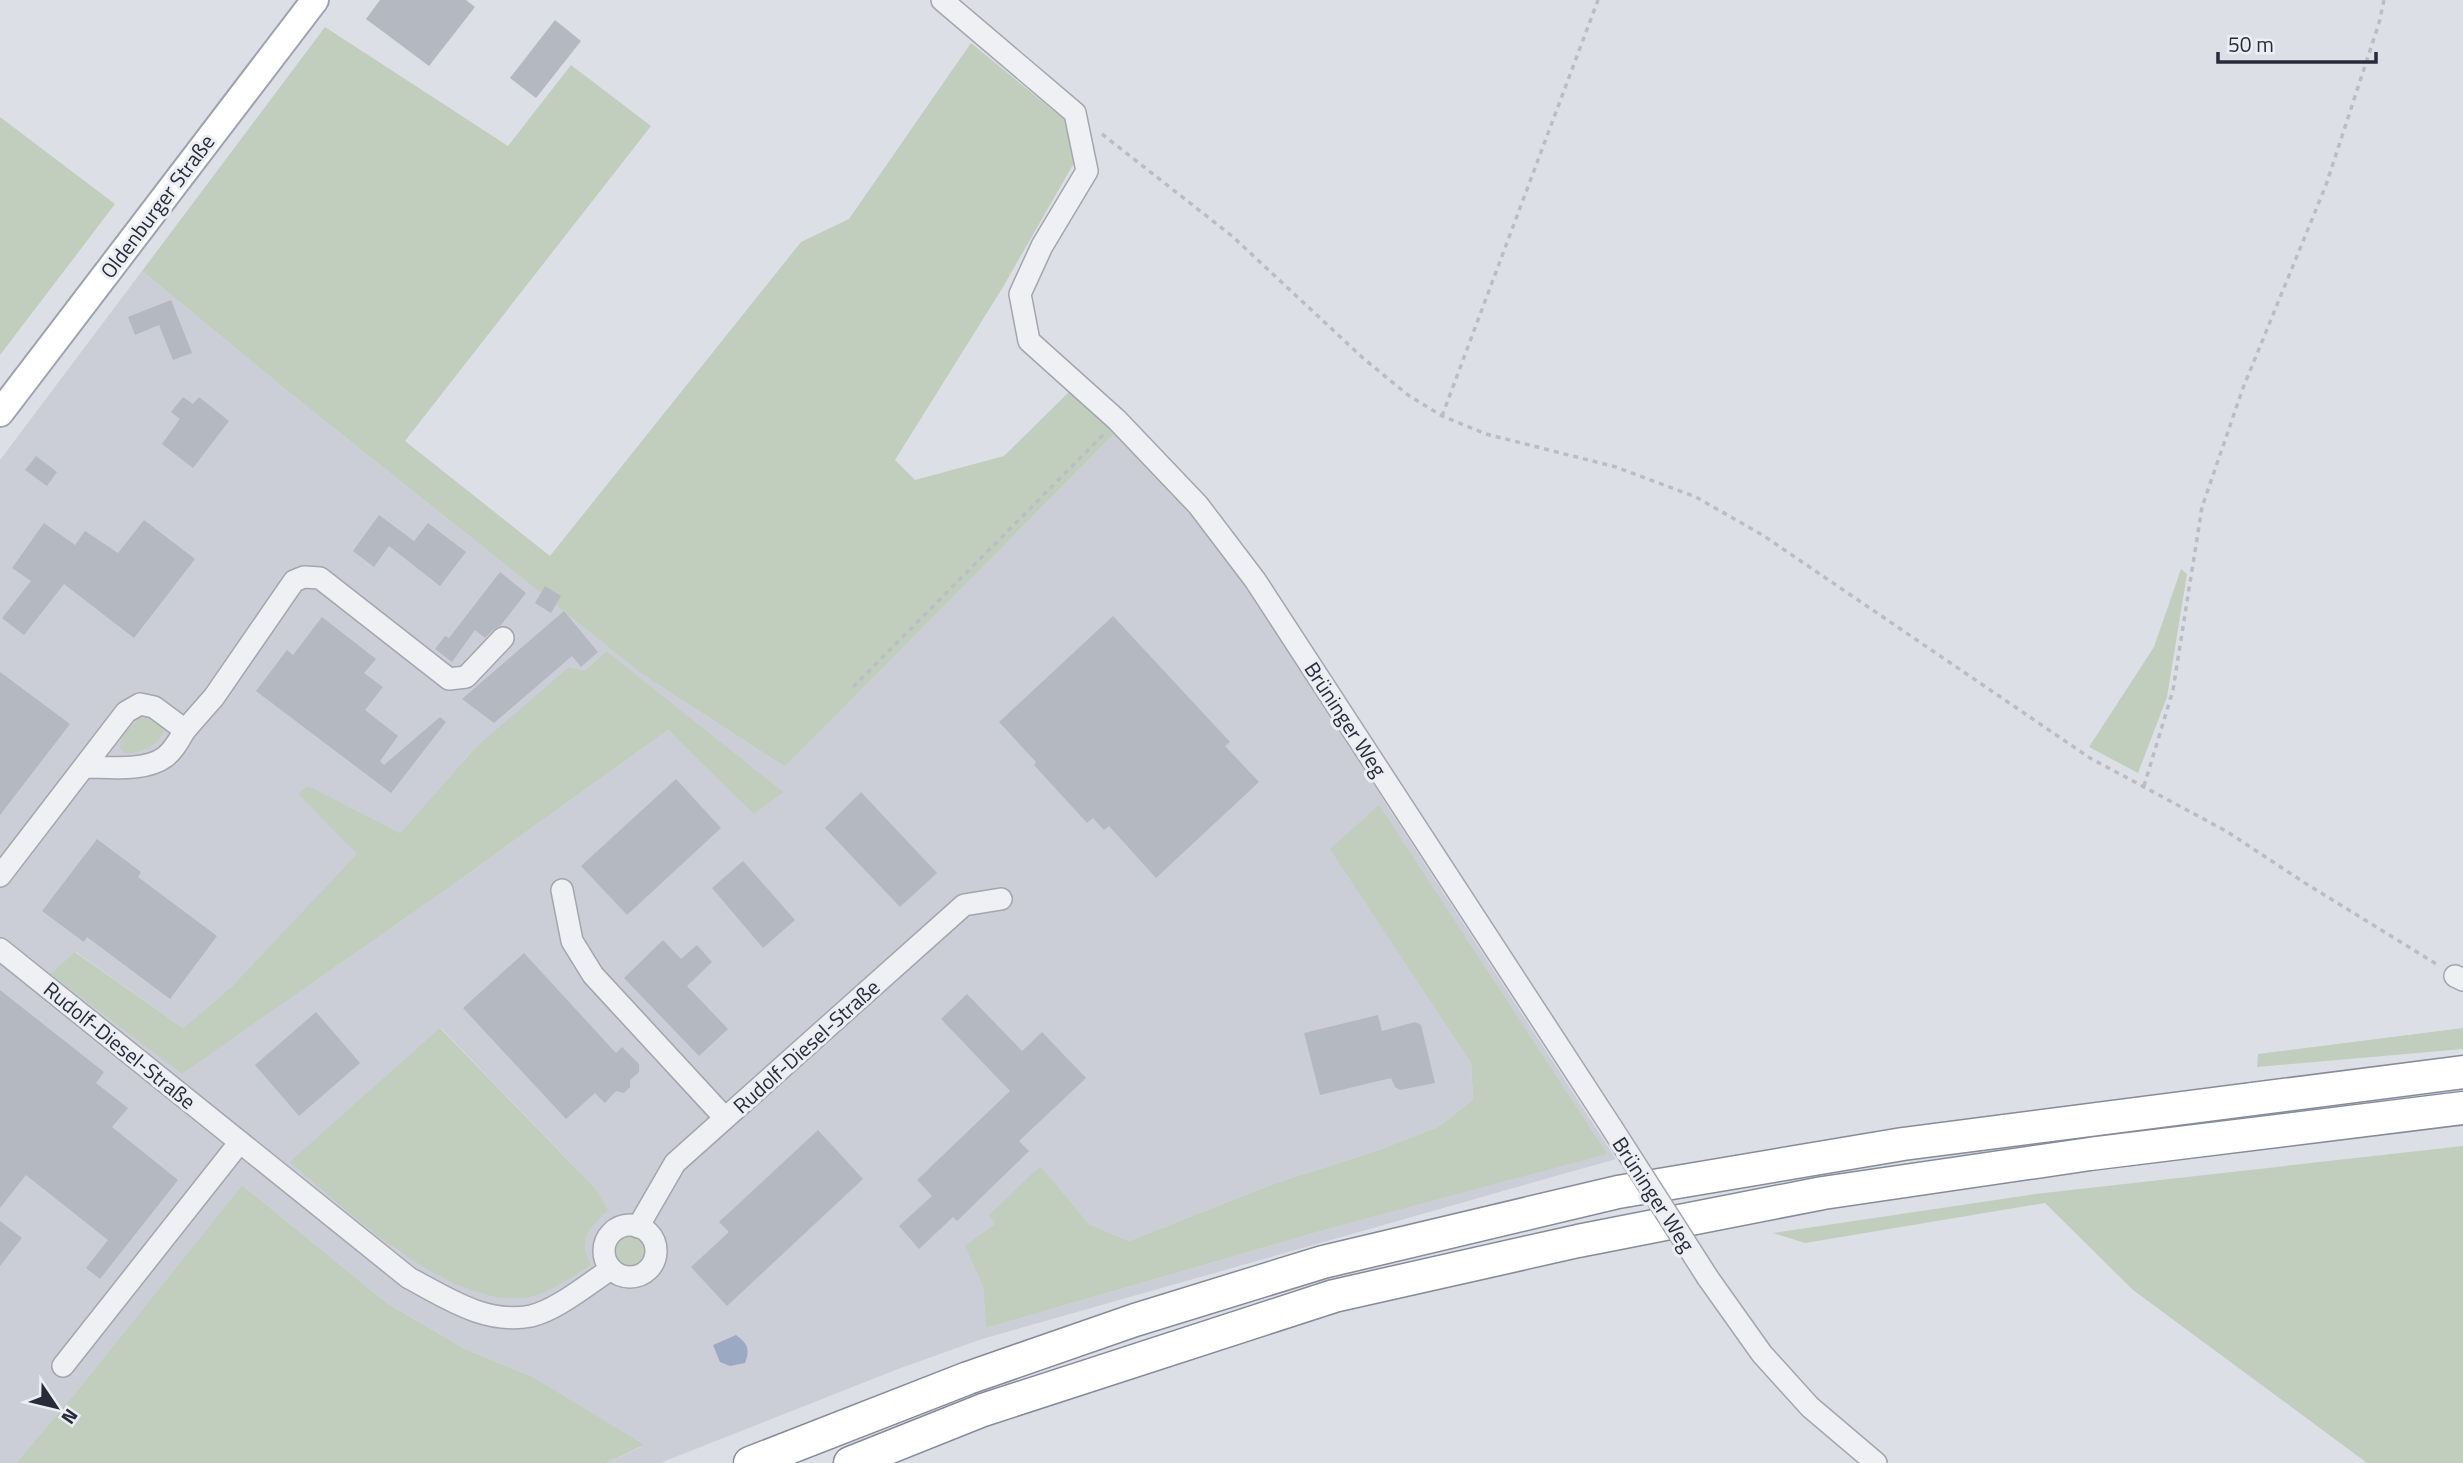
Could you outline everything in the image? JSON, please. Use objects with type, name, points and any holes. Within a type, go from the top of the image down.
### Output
[{"type":"highway","points":[[750,1463],[968,1378],[1135,1320],[1323,1262],[1618,1192],[1903,1144],[2463,1072]]},
{"type":"highway","points":[[850,1463],[983,1410],[1334,1296],[1578,1241],[1823,1193],[2090,1154],[2463,1108]]},
{"type":"main road","name":"Oldenburger Straße","points":[[0,413],[315,0]]},
{"type":"street","points":[[942,0],[1076,113]]},
{"type":"street","name":"Brüninger Weg","points":[[1076,113],[1087,171],[1042,246],[1020,294],[1030,341],[1118,420],[1198,505],[1255,580],[1708,1278],[1762,1354],[1810,1407],[1876,1463]]},
{"type":"street","points":[[84,767],[150,764],[164,758],[214,697],[294,582],[304,577],[320,578],[449,679],[466,677],[503,639]]},
{"type":"street","points":[[0,876],[126,712],[140,704],[154,707],[185,730]]},
{"type":"street","points":[[562,890],[572,941],[593,975],[725,1118]]},
{"type":"street","name":"Rudolf-Diesel-Straße","points":[[638,1227],[675,1163],[964,905],[1001,899]]},
{"type":"street","name":"Rudolf-Diesel-Straße","points":[[0,949],[409,1278],[469,1310],[495,1317],[532,1316],[566,1299],[611,1269]]},
{"type":"street","points":[[63,1366],[240,1142]]},
{"type":"street","points":[[621,1227],[638,1227],[651,1237],[655,1244],[656,1253],[649,1269],[634,1277],[617,1274],[611,1269],[604,1253],[608,1237],[621,1227]]},
{"type":"path","points":[[1442,416],[1598,0]]},
{"type":"path","points":[[2144,786],[2174,690],[2202,507],[2243,388],[2326,184],[2379,23],[2384,0]]},
{"type":"path","points":[[1076,113],[1232,236],[1363,358],[1408,395],[1442,416],[1486,434],[1616,467],[1696,497],[1764,536],[2090,758],[2226,831],[2459,978]]},
{"type":"path","points":[[853,687],[1118,420]]},
{"type":"shaded area","points":[[142,271],[290,393],[642,674],[785,767],[1116,432],[1188,511],[1248,585],[1382,798],[1616,1159],[982,1339],[898,1369],[660,1463],[606,1463],[643,1446],[533,1377],[465,1349],[388,1304],[242,1185],[16,1463],[0,1463],[0,460]],"holes":[[[606,651],[754,813],[668,730],[444,891],[183,1073],[50,974],[76,952],[183,1028],[232,986],[358,854],[299,794],[308,787],[400,833],[475,748],[584,671]],[[1331,849],[1606,1154],[1324,1230],[986,1328],[983,1286],[995,1224],[1039,1166],[1089,1224],[1129,1241],[1273,1184],[1379,1150],[1438,1127],[1473,1100],[1471,1063]],[[441,1028],[596,1189],[607,1210],[592,1225],[585,1241],[586,1257],[526,1298],[484,1294],[445,1279],[398,1251],[289,1162]]]},
{"type":"green space","points":[[325,27],[508,146],[571,65],[651,126],[405,441],[550,556],[801,242],[849,219],[971,43],[1066,121],[1074,163],[1003,287],[895,460],[915,480],[1004,456],[1074,387],[1116,432],[785,767],[642,674],[290,393],[142,271]]},
{"type":"green space","points":[[0,117],[115,204],[0,355]]},
{"type":"green space","points":[[2181,569],[2187,574],[2167,697],[2138,773],[2089,747],[2154,647]]},
{"type":"green space","points":[[606,651],[783,792],[754,814],[668,730],[182,1074],[50,974],[75,952],[183,1028],[232,986],[357,854],[298,794],[308,786],[400,833],[475,748],[569,667],[584,671]]},
{"type":"green space","points":[[141,716],[155,719],[164,731],[158,741],[149,747],[126,754],[120,748],[121,736]]},
{"type":"green space","points":[[1379,805],[1607,1154],[1324,1230],[986,1328],[983,1286],[965,1246],[995,1224],[989,1215],[1040,1166],[1089,1224],[1129,1241],[1273,1184],[1379,1150],[1438,1127],[1473,1100],[1471,1063],[1330,849]]},
{"type":"green space","points":[[440,1028],[596,1189],[608,1210],[591,1228],[585,1241],[591,1265],[559,1285],[532,1297],[493,1296],[461,1286],[430,1271],[368,1228],[289,1162]]},
{"type":"green space","points":[[2463,1028],[2463,1049],[2257,1067],[2258,1054]]},
{"type":"green space","points":[[2463,1146],[2463,1463],[2367,1463],[2133,1290],[2045,1203],[1805,1243],[1773,1233],[2035,1194]]},
{"type":"green space","points":[[242,1185],[388,1304],[465,1349],[533,1377],[644,1445],[606,1463],[16,1463]]},
{"type":"green space","points":[[630,1235],[641,1240],[646,1251],[641,1262],[630,1267],[619,1262],[614,1251],[619,1240]]},
{"type":"water","points":[[736,1335],[747,1347],[747,1354],[745,1363],[730,1366],[720,1362],[713,1345]]},
{"type":"building","points":[[380,0],[466,0],[475,7],[429,66],[366,19]]},
{"type":"building","points":[[555,20],[581,41],[536,98],[510,78]]},
{"type":"building","points":[[171,300],[192,353],[173,360],[159,325],[135,335],[128,317]]},
{"type":"building","points":[[183,397],[193,404],[199,397],[229,421],[193,468],[162,444],[180,419],[171,412]]},
{"type":"building","points":[[36,456],[57,472],[47,486],[25,470]]},
{"type":"building","points":[[379,515],[414,541],[428,523],[466,552],[440,586],[389,546],[374,567],[353,551]]},
{"type":"building","points":[[144,520],[195,559],[134,638],[64,584],[24,635],[2,618],[31,581],[12,568],[44,523],[75,545],[85,531],[118,553]]},
{"type":"building","points":[[500,572],[526,593],[501,625],[485,638],[475,630],[452,662],[435,649],[445,636],[449,638]]},
{"type":"building","points":[[545,586],[561,596],[551,613],[535,603]]},
{"type":"building","points":[[564,611],[598,652],[581,667],[572,656],[494,723],[462,699]]},
{"type":"building","points":[[1113,616],[1230,742],[1225,746],[1259,782],[1156,878],[1109,826],[1104,830],[1093,818],[1087,823],[999,722]]},
{"type":"building","points":[[322,617],[376,659],[364,673],[383,687],[365,710],[398,736],[380,761],[384,765],[440,717],[446,722],[391,793],[256,691],[287,650],[293,655]]},
{"type":"building","points":[[0,672],[70,724],[0,815]]},
{"type":"building","points":[[676,779],[721,828],[627,915],[581,866]]},
{"type":"building","points":[[861,792],[937,873],[900,907],[825,828]]},
{"type":"building","points":[[97,839],[141,872],[138,877],[217,936],[170,999],[87,937],[84,942],[42,911]]},
{"type":"building","points":[[743,861],[795,920],[763,948],[712,888]]},
{"type":"building","points":[[663,940],[681,959],[697,945],[712,962],[687,986],[728,1029],[699,1056],[624,978]]},
{"type":"building","points":[[524,953],[616,1053],[622,1047],[639,1064],[639,1072],[630,1080],[630,1087],[624,1093],[616,1091],[605,1103],[595,1093],[566,1119],[463,1008]]},
{"type":"building","points":[[0,990],[104,1072],[96,1083],[128,1108],[112,1127],[178,1180],[100,1279],[86,1268],[108,1240],[26,1175],[0,1208]]},
{"type":"building","points":[[967,994],[1022,1051],[1042,1032],[1086,1078],[1019,1141],[1029,1151],[957,1221],[953,1217],[919,1249],[899,1226],[932,1196],[917,1180],[1010,1091],[941,1019]]},
{"type":"building","points":[[316,1012],[360,1063],[299,1116],[255,1065]]},
{"type":"building","points":[[1378,1015],[1382,1031],[1415,1022],[1421,1025],[1435,1083],[1400,1090],[1395,1087],[1391,1078],[1320,1095],[1304,1033]]},
{"type":"building","points":[[818,1130],[863,1179],[727,1306],[691,1267],[729,1232],[719,1222]]},
{"type":"building","points":[[0,1221],[22,1238],[0,1266]]}]
